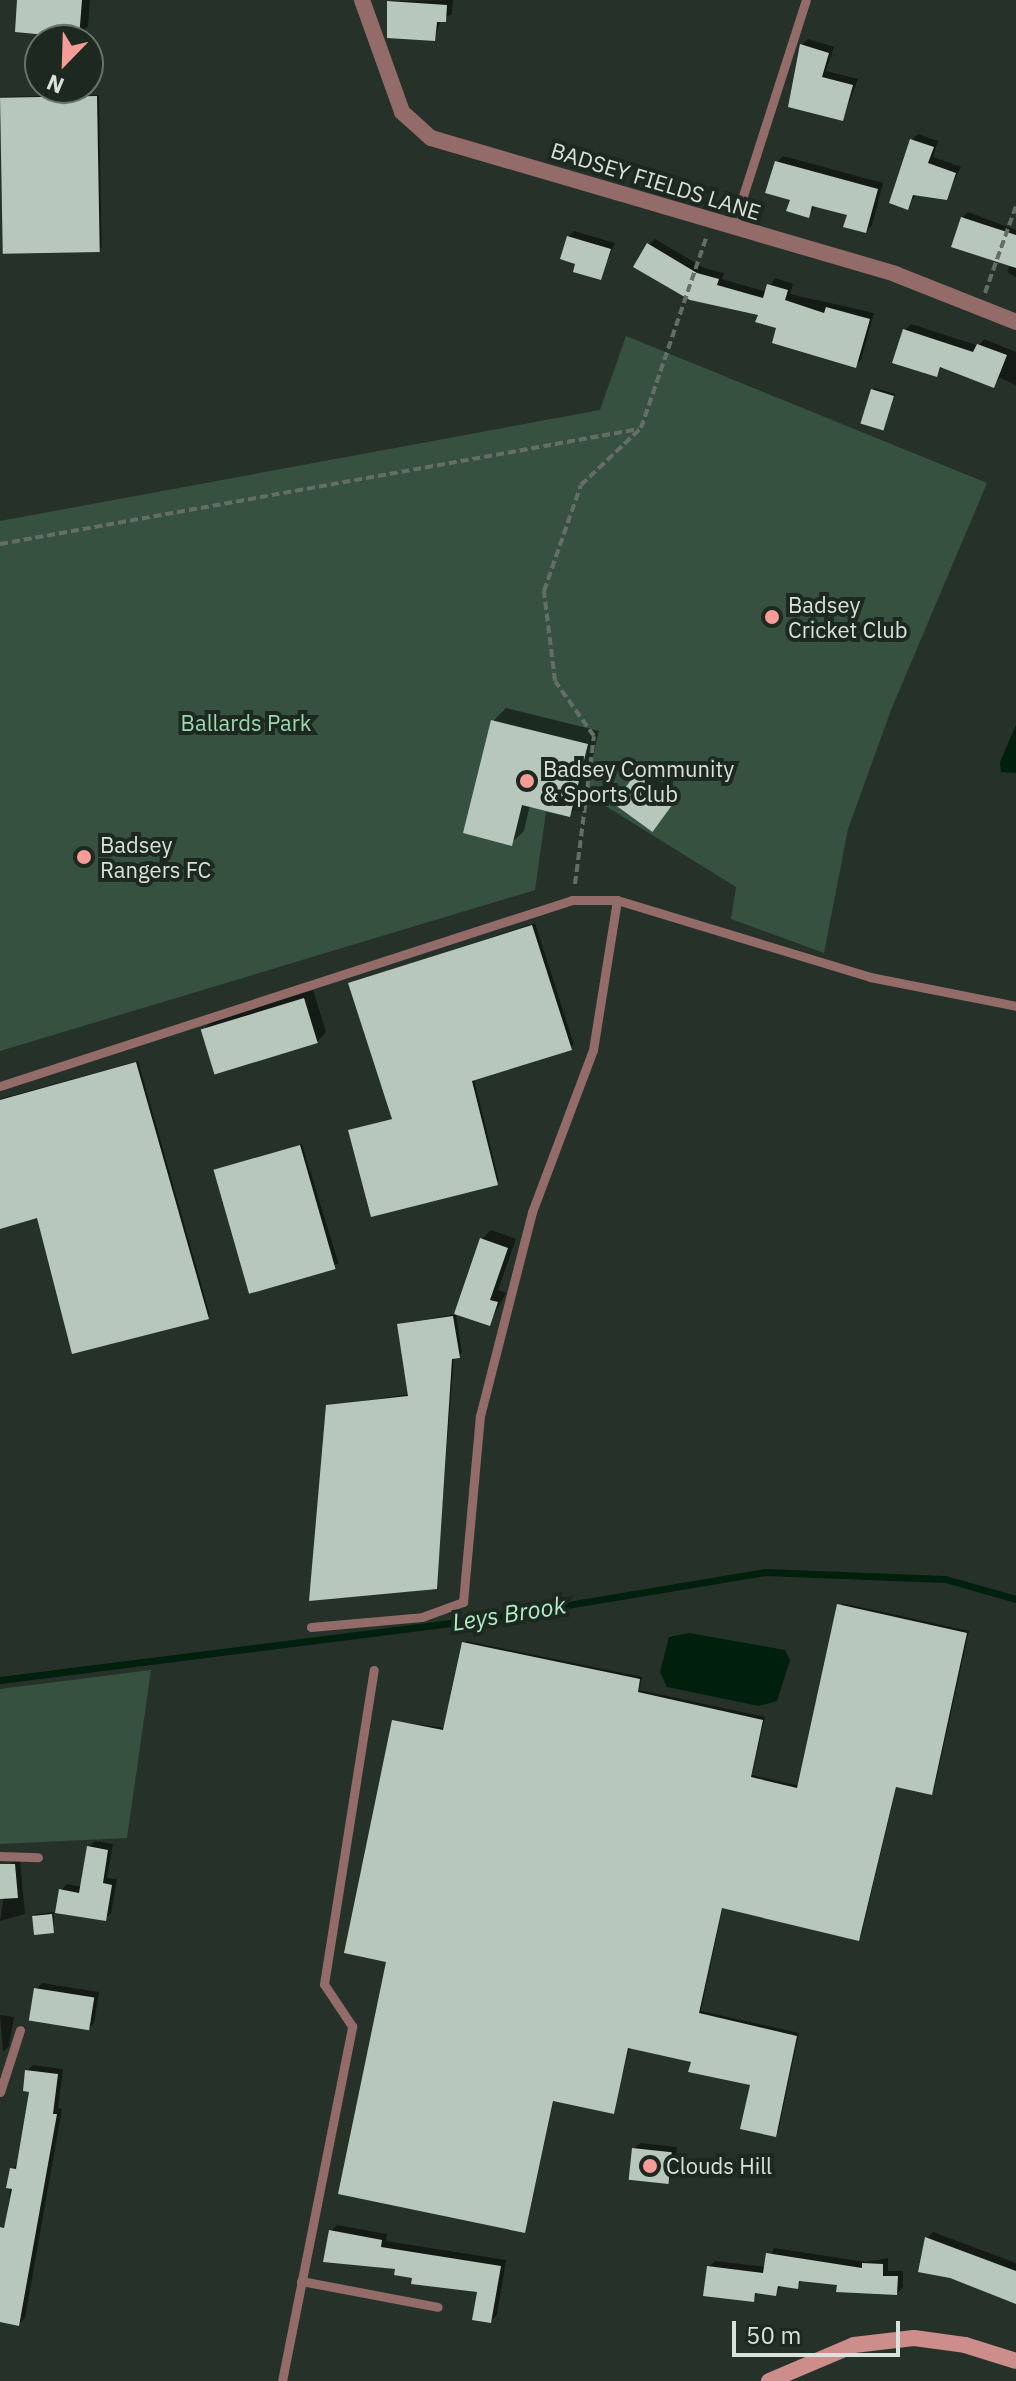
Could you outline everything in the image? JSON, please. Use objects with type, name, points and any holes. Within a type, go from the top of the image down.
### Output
[{"type":"main road","points":[[769,2381],[854,2345],[914,2338],[965,2345],[1016,2361]]},
{"type":"street","name":"BADSEY FIELDS LANE","points":[[362,0],[402,112],[431,138],[895,274],[1016,322]]},
{"type":"lane","points":[[733,227],[806,0]]},
{"type":"lane","points":[[0,1086],[572,900],[617,900],[870,977],[1016,1006]]},
{"type":"lane","points":[[311,1627],[422,1617],[463,1602],[480,1416],[532,1212],[593,1050],[617,900]]},
{"type":"lane","points":[[282,2381],[352,2026],[324,1984],[374,1670]]},
{"type":"lane","points":[[0,1856],[38,1857]]},
{"type":"lane","points":[[0,2092],[20,2030]]},
{"type":"lane","points":[[301,2281],[438,2307]]},
{"type":"path","points":[[980,306],[1016,206]]},
{"type":"path","points":[[572,900],[594,736],[555,681],[544,591],[581,485],[641,428],[711,221]]},
{"type":"path","points":[[0,544],[641,428]]},
{"type":"green space","name":"Ballards Park","points":[[626,336],[987,483],[891,710],[848,829],[824,953],[731,919],[736,887],[599,802],[577,796],[570,817],[546,812],[535,890],[0,1051],[0,521],[600,410]]},
{"type":"green space","points":[[151,1670],[127,1838],[0,1844],[0,1689]]},
{"type":"shaded area","points":[[1016,725],[1016,773],[1001,772],[1000,762]]},
{"type":"shaded area","points":[[689,1633],[785,1650],[790,1660],[777,1701],[759,1706],[667,1687],[660,1672],[669,1637]]},
{"type":"building","points":[[17,0],[82,0],[80,24],[24,24],[24,33],[15,32]]},
{"type":"building","points":[[387,1],[447,5],[446,22],[437,22],[435,41],[387,38]]},
{"type":"building","points":[[800,44],[829,53],[822,77],[853,85],[843,121],[788,107]]},
{"type":"building","points":[[24,97],[24,104],[97,104],[100,252],[3,254],[0,98]]},
{"type":"building","points":[[910,139],[934,147],[928,163],[956,173],[947,200],[913,195],[908,210],[889,203]]},
{"type":"building","points":[[775,161],[878,189],[866,233],[843,227],[847,215],[812,206],[809,218],[786,211],[790,200],[765,193]]},
{"type":"building","points":[[961,217],[1016,235],[1016,268],[951,247]]},
{"type":"building","points":[[567,236],[611,249],[601,280],[573,272],[575,264],[560,259]]},
{"type":"building","points":[[647,243],[697,273],[719,279],[717,285],[763,298],[767,284],[788,290],[785,300],[824,313],[826,307],[870,319],[856,368],[772,343],[776,328],[755,322],[758,315],[690,300],[633,267]]},
{"type":"building","points":[[903,329],[973,352],[977,344],[1007,355],[994,388],[940,367],[937,377],[892,363]]},
{"type":"building","points":[[871,389],[894,396],[883,430],[860,423]]},
{"type":"building","name":"Badsey Community & Sports Club","points":[[491,720],[588,744],[570,817],[522,805],[512,846],[463,833]]},
{"type":"building","points":[[636,773],[675,801],[652,832],[614,804]]},
{"type":"building","points":[[532,925],[572,1050],[472,1081],[498,1185],[371,1217],[348,1130],[392,1119],[348,983]]},
{"type":"building","points":[[304,998],[318,1043],[214,1075],[201,1030]]},
{"type":"building","points":[[136,1062],[209,1319],[72,1354],[37,1218],[0,1229],[0,1100]]},
{"type":"building","points":[[300,1145],[336,1269],[249,1294],[213,1170]]},
{"type":"building","points":[[480,1238],[508,1248],[490,1300],[498,1302],[490,1326],[454,1314]]},
{"type":"building","points":[[453,1316],[460,1358],[452,1359],[437,1589],[309,1601],[326,1405],[408,1396],[397,1324]]},
{"type":"building","points":[[837,1604],[967,1633],[932,1795],[896,1787],[859,1941],[722,1908],[699,2013],[797,2036],[776,2137],[740,2129],[750,2085],[688,2072],[691,2062],[628,2048],[614,2114],[553,2101],[525,2233],[338,2194],[386,1962],[344,1953],[392,1720],[443,1730],[462,1642],[640,1679],[638,1692],[763,1720],[751,1777],[797,1788]]},
{"type":"building","points":[[87,1846],[108,1850],[103,1883],[112,1885],[106,1921],[55,1913],[59,1889],[79,1893]]},
{"type":"building","points":[[0,1864],[15,1864],[18,1898],[0,1899]]},
{"type":"building","points":[[52,1914],[54,1933],[34,1935],[32,1916]]},
{"type":"building","points":[[34,1988],[94,1998],[89,2030],[29,2021]]},
{"type":"building","points":[[25,2070],[58,2074],[53,2114],[57,2114],[19,2326],[0,2322],[0,2227],[4,2228],[12,2189],[6,2188],[10,2168],[16,2169],[29,2092],[23,2091]]},
{"type":"building","name":"Clouds Hill","points":[[632,2148],[672,2152],[668,2184],[629,2180]]},
{"type":"building","points":[[329,2230],[382,2240],[381,2247],[501,2266],[491,2323],[472,2320],[477,2292],[411,2284],[412,2278],[394,2275],[395,2269],[323,2262]]},
{"type":"building","points":[[925,2237],[1016,2271],[1016,2304],[950,2278],[918,2272]]},
{"type":"building","points":[[766,2253],[862,2268],[862,2263],[883,2264],[883,2276],[898,2276],[897,2295],[836,2292],[837,2285],[799,2281],[798,2289],[778,2286],[776,2296],[755,2293],[754,2302],[703,2296],[707,2266],[763,2273]]},
{"type":"waterway","name":"Leys Brook","points":[[0,1680],[490,1618],[765,1572],[945,1579],[1016,1599]]},
{"type":"place","name":"Badsey Cricket Club","points":[[772,617]]},
{"type":"place","name":"Badsey Community & Sports Club","points":[[527,781]]},
{"type":"place","name":"Badsey Rangers FC","points":[[84,857]]},
{"type":"place","name":"Clouds Hill","points":[[650,2166]]}]
